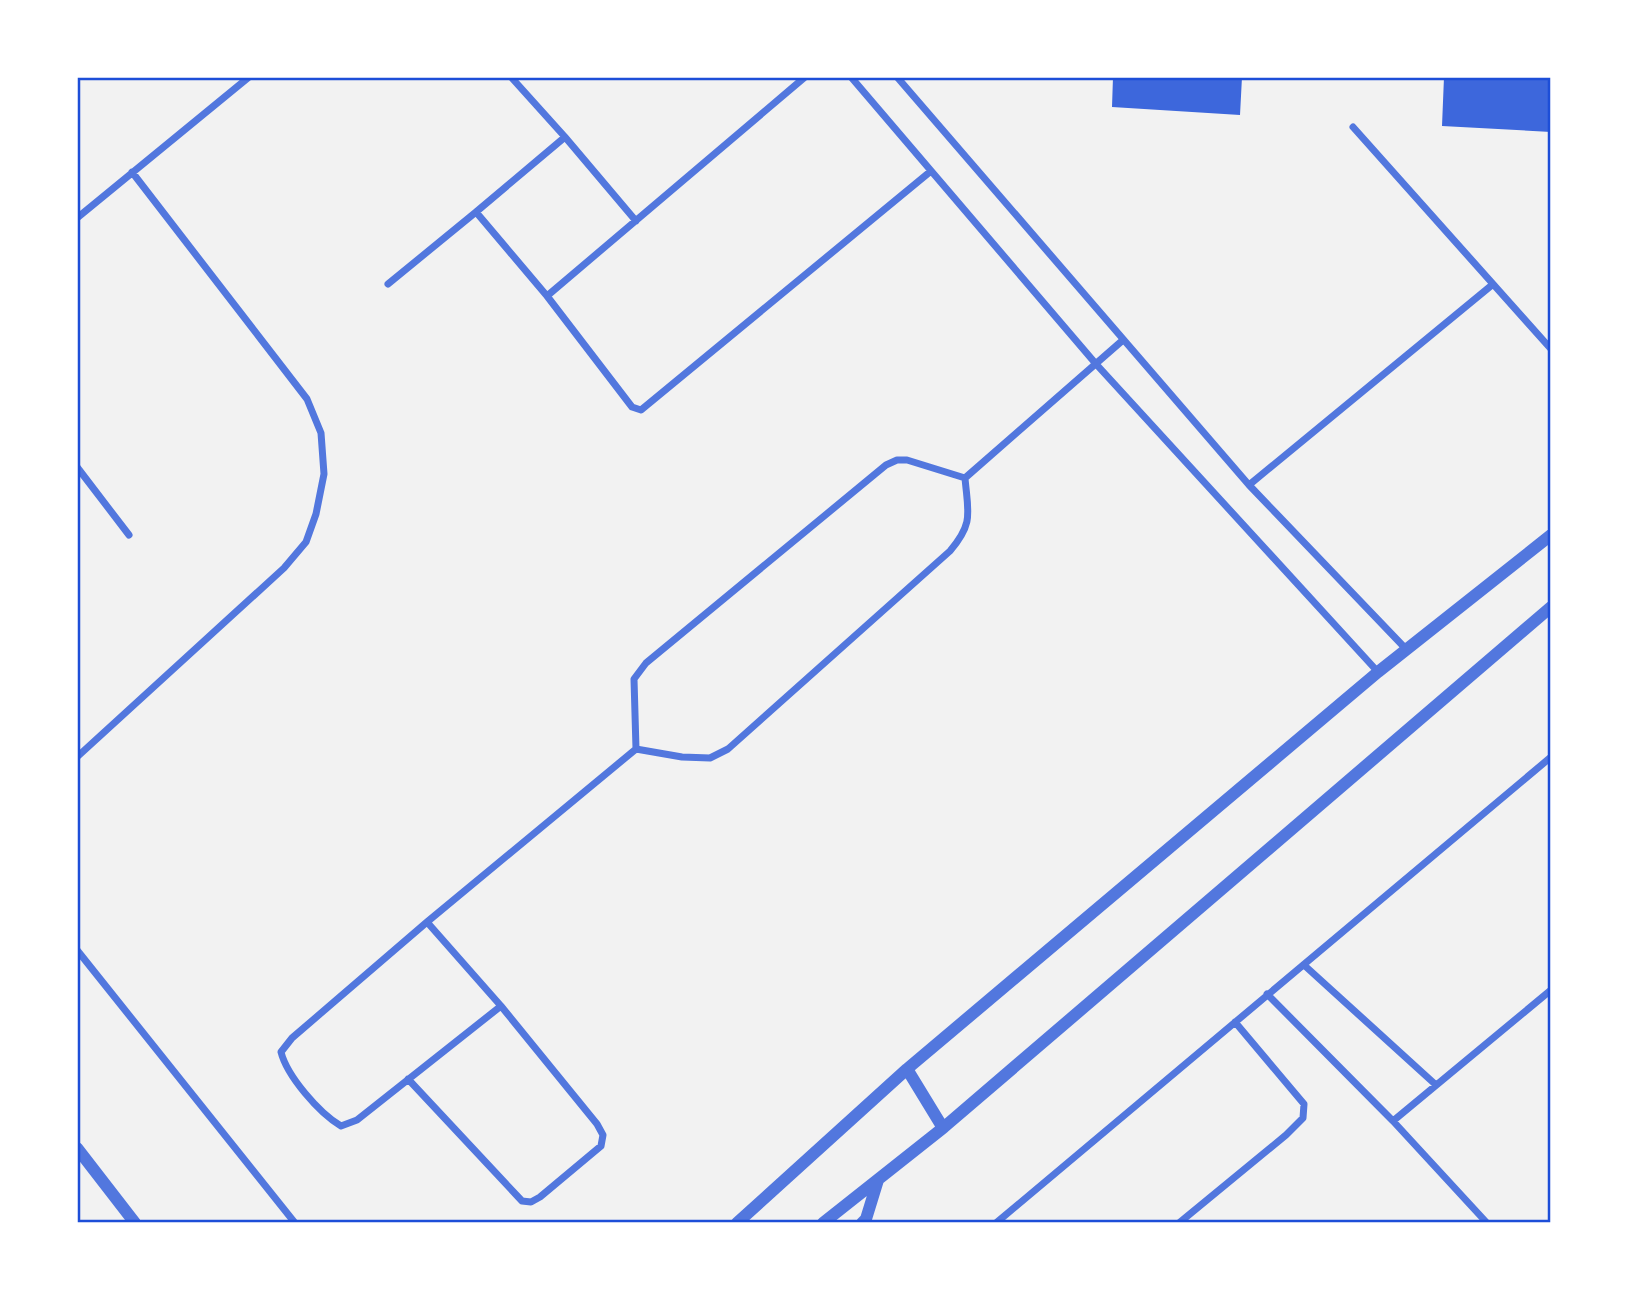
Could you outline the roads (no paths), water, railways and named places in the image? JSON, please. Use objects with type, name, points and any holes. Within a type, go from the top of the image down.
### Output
[{"type":"street","points":[[77,218],[249,77]]},
{"type":"street","points":[[510,77],[636,221]]},
{"type":"street","points":[[547,296],[805,77]]},
{"type":"street","points":[[851,77],[1096,364],[1378,672]]},
{"type":"street","points":[[897,77],[1249,485],[1406,649]]},
{"type":"street","points":[[1353,127],[1551,349]]},
{"type":"street","points":[[388,284],[565,137]]},
{"type":"street","points":[[476,212],[547,296],[632,407],[641,410],[931,171]]},
{"type":"street","points":[[77,757],[284,568],[306,541],[316,514],[324,474],[321,433],[307,399],[132,172]]},
{"type":"street","points":[[1249,485],[1492,285]]},
{"type":"street","points":[[965,478],[1123,340]]},
{"type":"street","points":[[636,749],[634,679],[646,663],[886,465],[897,460],[907,460],[965,478]]},
{"type":"street","points":[[77,467],[129,535]]},
{"type":"street","points":[[501,1006],[356,1120],[341,1126],[327,1118],[284,1066],[281,1052],[292,1038],[636,749],[682,757],[710,758],[729,749],[956,544],[969,521],[965,478]]},
{"type":"street","points":[[737,1223],[907,1069],[1378,672],[1551,535]]},
{"type":"street","points":[[823,1223],[943,1128],[1551,607]]},
{"type":"street","points":[[996,1223],[1551,757]]},
{"type":"street","points":[[408,1079],[522,1201],[531,1202],[540,1197],[601,1146],[603,1135],[597,1124],[501,1006],[427,922]]},
{"type":"street","points":[[77,950],[295,1223]]},
{"type":"street","points":[[1304,965],[1436,1085]]},
{"type":"street","points":[[1394,1121],[1551,990]]},
{"type":"street","points":[[1266,994],[1394,1121],[1487,1223]]},
{"type":"street","points":[[1179,1223],[1303,1118],[1304,1104],[1235,1022]]},
{"type":"street","points":[[907,1069],[943,1128]]},
{"type":"street","points":[[77,1148],[135,1223]]},
{"type":"street","points":[[862,1223],[866,1219],[878,1180]]}]
